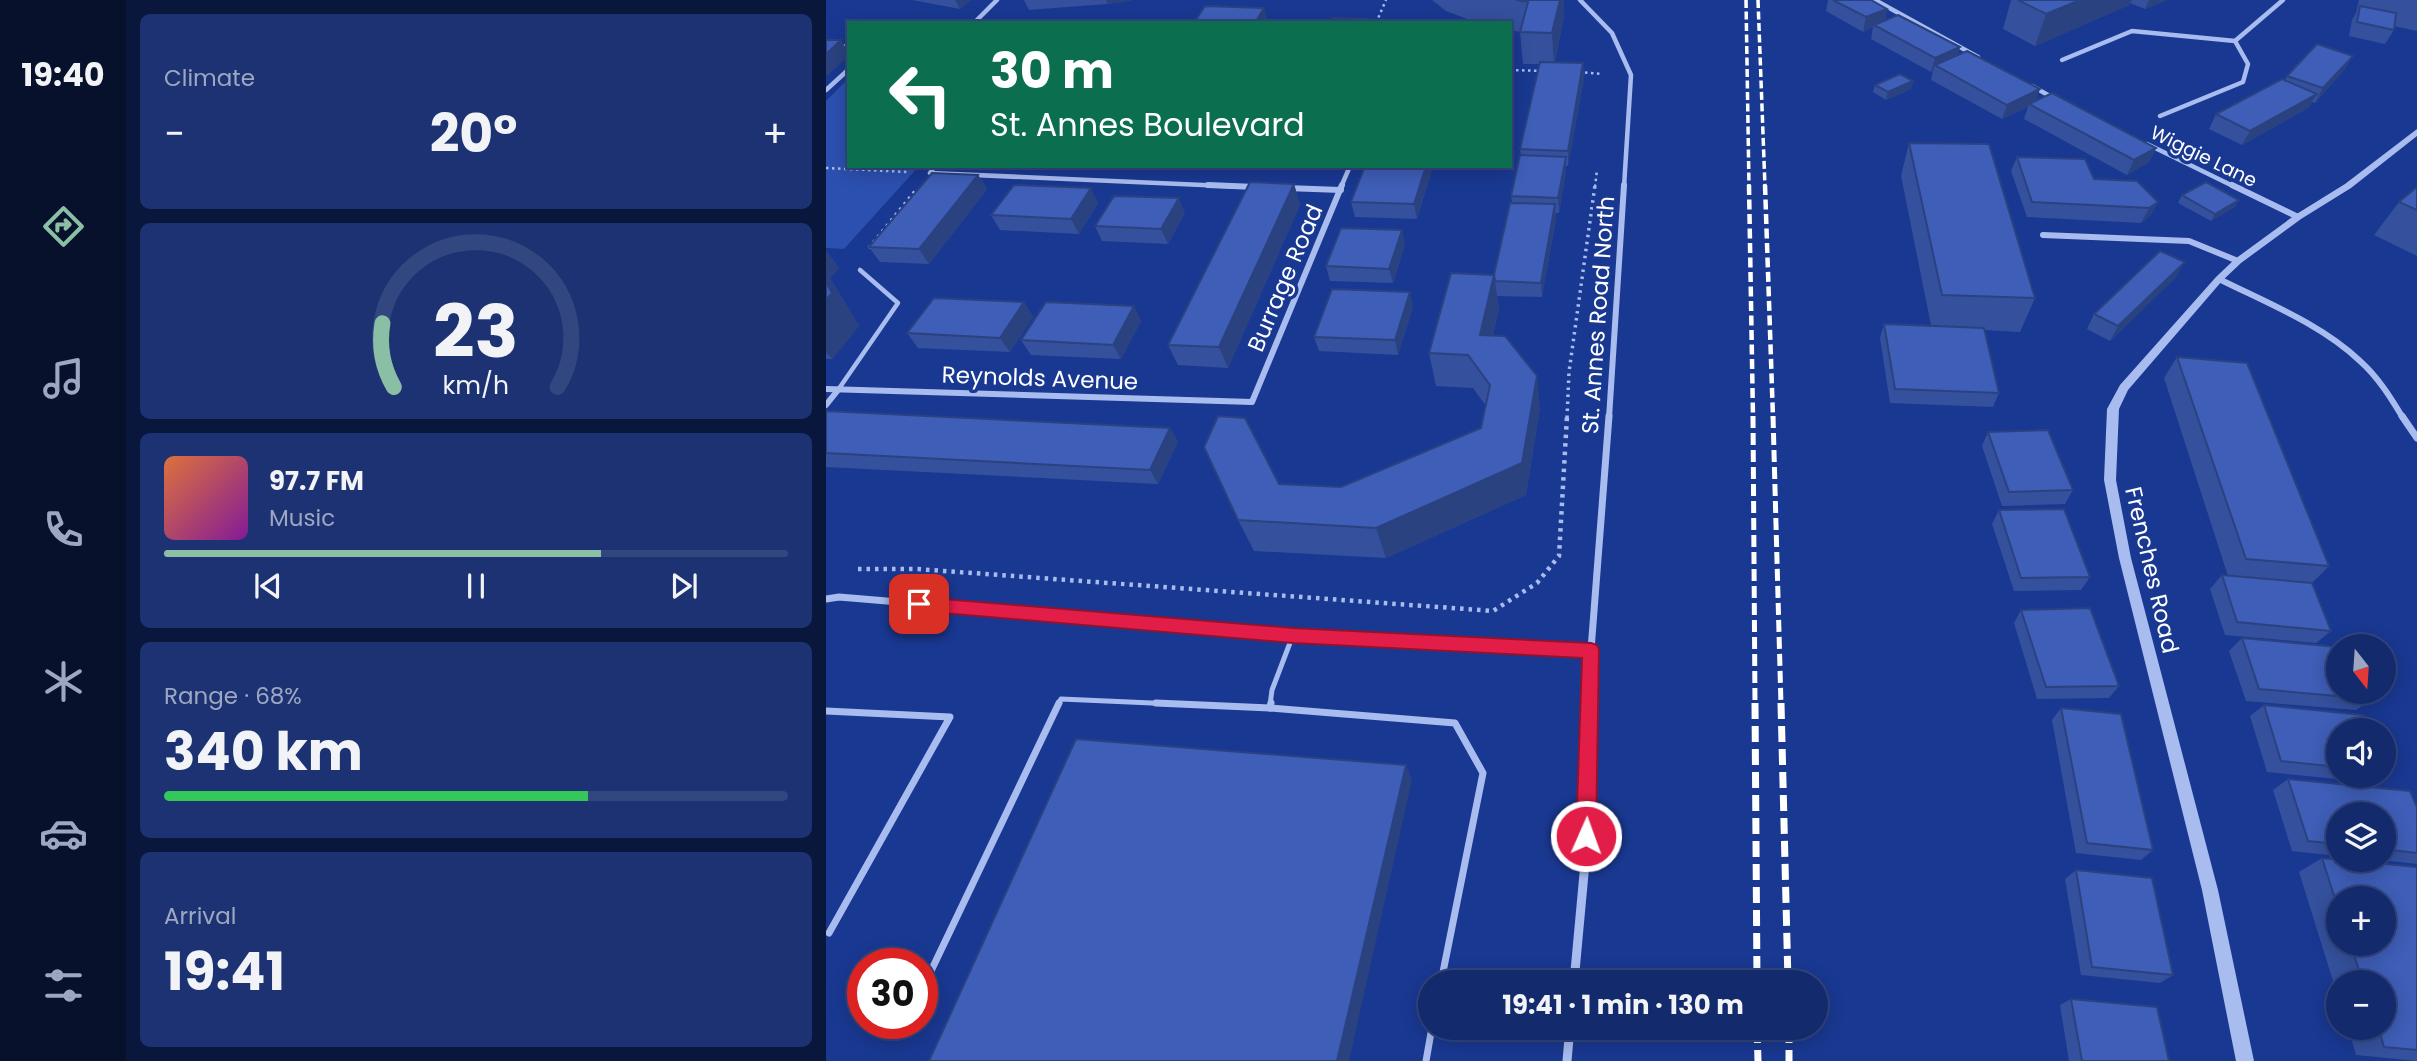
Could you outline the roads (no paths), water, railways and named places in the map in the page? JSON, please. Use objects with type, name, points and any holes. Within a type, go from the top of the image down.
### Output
[{"type":"street","points":[[976,21],[997,0]]},
{"type":"street","name":"St. Annes Road North","points":[[1575,970],[1585,863],[1591,650],[1602,527],[1631,75],[1625,54],[1616,38],[1592,9],[1580,0]]},
{"type":"street","points":[[1875,0],[1990,64]]},
{"type":"street","points":[[2062,60],[2132,31],[2235,41],[2283,0]]},
{"type":"street","points":[[2160,116],[2190,103],[2218,96],[2243,82],[2248,64],[2235,41]]},
{"type":"street","points":[[826,45],[847,47]]},
{"type":"street","points":[[826,90],[847,71]]},
{"type":"street","points":[[2027,84],[2063,103]]},
{"type":"street","name":"Frenches Road","points":[[2245,1061],[2210,890],[2125,558],[2110,480],[2113,409],[2124,388],[2219,279],[2238,261],[2298,217],[2348,186],[2417,132]]},
{"type":"street","name":"Wiggie Lane","points":[[2135,138],[2298,217]]},
{"type":"street","points":[[934,168],[930,173],[1259,187]]},
{"type":"street","name":"Burrage Road","points":[[1252,402],[1349,168]]},
{"type":"street","points":[[1272,187],[1341,190]]},
{"type":"street","points":[[2043,235],[2189,241],[2238,261]]},
{"type":"street","points":[[2219,279],[2328,337],[2360,361],[2417,438]]},
{"type":"street","name":"Reynolds Avenue","points":[[826,389],[1252,402]]},
{"type":"street","points":[[826,405],[838,390]]},
{"type":"street","points":[[826,599],[839,597],[1293,635],[1591,650]]},
{"type":"street","points":[[1567,1061],[1569,1040]]},
{"type":"lane","points":[[838,390],[898,303],[860,271]]},
{"type":"lane","points":[[1270,708],[1272,690],[1293,635]]},
{"type":"lane","points":[[938,956],[1061,699],[1270,708],[1455,723],[1483,773],[1443,970]]},
{"type":"lane","points":[[826,711],[950,717],[829,933]]},
{"type":"lane","points":[[1426,1061],[1430,1040]]},
{"type":"railway","points":[[1746,0],[1749,187]]},
{"type":"railway","points":[[1758,0],[1765,187]]},
{"type":"railway","points":[[1749,185],[1753,418]]},
{"type":"railway","points":[[1765,185],[1773,418]]},
{"type":"railway","points":[[1753,416],[1755,705]]},
{"type":"railway","points":[[1773,416],[1781,705]]},
{"type":"railway","points":[[1755,703],[1757,970]]},
{"type":"railway","points":[[1781,703],[1788,970]]},
{"type":"railway","points":[[1757,1040],[1758,1061]]},
{"type":"railway","points":[[1789,1040],[1789,1061]]}]
